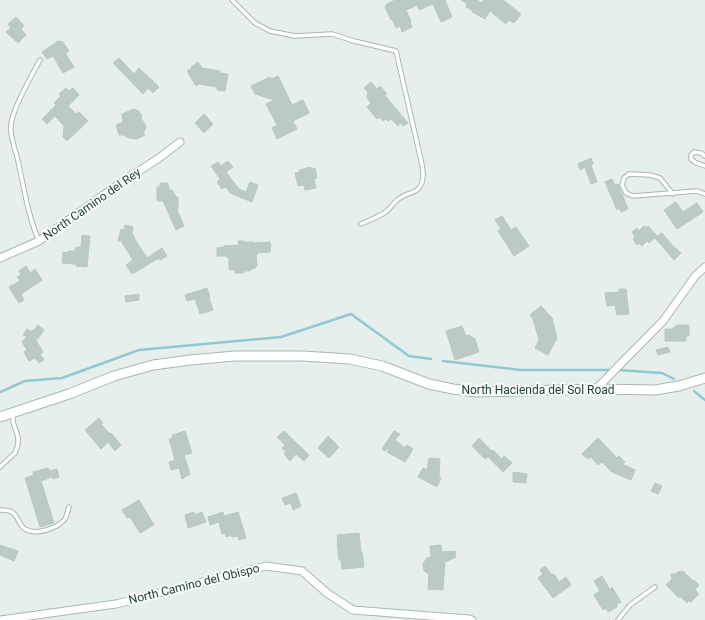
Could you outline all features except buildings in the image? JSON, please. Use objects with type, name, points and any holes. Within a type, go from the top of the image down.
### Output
[{"type":"street","name":"North Camino del Rey","points":[[0,258],[39,241],[180,142]]},
{"type":"street","points":[[596,389],[663,321],[696,275],[705,267]]},
{"type":"street","name":"North Hacienda del Sol Road","points":[[0,417],[68,394],[114,376],[152,366],[190,360],[235,356],[303,356],[350,359],[382,366],[429,384],[475,392],[596,389],[655,390],[679,386],[705,378]]},
{"type":"street","name":"North Camino del Obispo","points":[[0,620],[116,604],[266,566],[302,571],[327,593],[353,610],[472,620]]},
{"type":"lane","points":[[232,0],[256,23],[270,31],[296,36],[332,34],[396,51],[421,160],[423,173],[422,180],[420,187],[415,191],[401,197],[379,216],[361,224]]},
{"type":"lane","points":[[39,241],[24,194],[16,149],[11,135],[12,120],[18,104],[40,60]]},
{"type":"lane","points":[[705,156],[701,153],[694,152],[691,154],[691,159],[696,163],[705,166]]},
{"type":"lane","points":[[673,194],[660,178],[650,175],[629,174],[624,178],[622,185],[626,193],[633,196],[673,194],[697,191],[705,194]]},
{"type":"lane","points":[[0,467],[15,454],[18,445],[18,437],[13,422],[13,413]]},
{"type":"lane","points":[[0,510],[11,511],[16,515],[24,529],[31,532],[43,531],[56,527],[64,519],[69,507]]},
{"type":"lane","points":[[618,620],[630,605],[655,587]]},
{"type":"waterway","points":[[0,392],[25,381],[62,378],[139,350],[281,337],[351,314],[409,356],[431,359]]},
{"type":"waterway","points":[[443,361],[520,370],[613,370]]},
{"type":"waterway","points":[[618,370],[662,373],[674,379]]},
{"type":"waterway","points":[[694,391],[705,400]]}]
